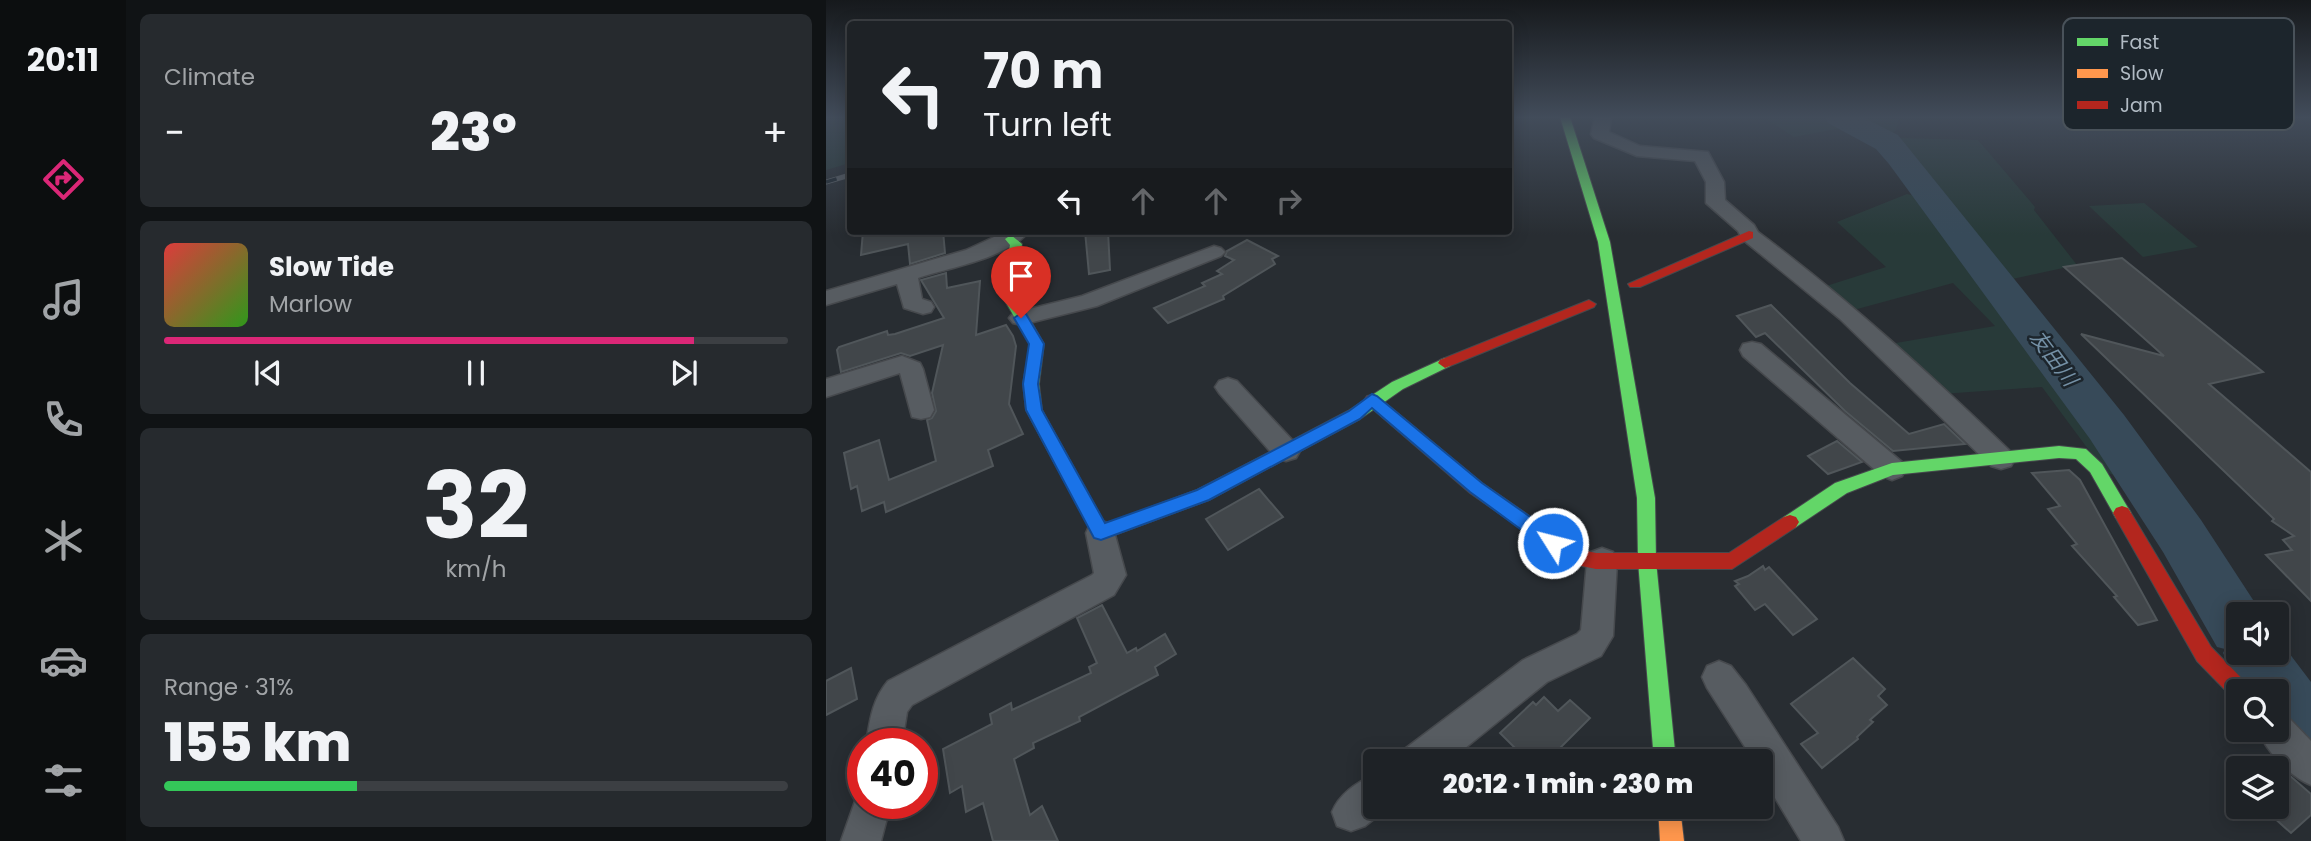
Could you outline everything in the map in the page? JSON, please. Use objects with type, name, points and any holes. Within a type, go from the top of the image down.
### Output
[{"type":"street","points":[[1577,156],[1604,242],[1646,498],[1647,561],[1664,749]]},
{"type":"street","points":[[1702,156],[1715,182],[1716,203],[1747,229],[1749,235],[1802,274],[1942,400],[2001,459]]},
{"type":"street","points":[[826,298],[973,254],[1015,235],[1010,281],[1012,301],[1037,344],[1031,384],[1034,410],[1101,533],[1110,575],[1103,585],[900,693],[890,705],[886,728]]},
{"type":"street","points":[[1635,284],[1749,235]]},
{"type":"street","points":[[1021,318],[1090,301],[1214,252]]},
{"type":"street","points":[[906,274],[912,303],[923,306]]},
{"type":"street","points":[[1101,533],[1203,495],[1354,415],[1372,400],[1420,373],[1589,304]]},
{"type":"street","points":[[1752,350],[1892,469]]},
{"type":"street","points":[[826,388],[902,364],[911,369],[921,410]]},
{"type":"street","points":[[1228,387],[1286,451]]},
{"type":"street","points":[[1372,400],[1476,488],[1572,556],[1602,561],[1732,561],[1841,488],[1892,469],[2080,453],[2096,468],[2204,654],[2228,679]]},
{"type":"street","points":[[1435,749],[1535,671],[1589,645],[1597,636],[1602,561]]},
{"type":"street","points":[[1719,677],[1747,714],[1786,783],[1824,841]]},
{"type":"street","points":[[2287,742],[2311,767]]},
{"type":"street","points":[[861,841],[867,819]]},
{"type":"street","points":[[1670,819],[1672,841]]},
{"type":"shaded area","points":[[826,156],[847,156],[847,164],[826,170]]},
{"type":"shaded area","points":[[1901,156],[1992,156],[2035,207],[2034,210],[2077,265],[1999,282]]},
{"type":"shaded area","points":[[1907,194],[1923,198],[1940,216],[2141,484],[2105,472],[2042,387],[1941,394],[1890,344],[1995,326],[1953,283],[1850,311],[1823,287],[1886,267],[1837,222]]},
{"type":"shaded area","points":[[2144,203],[2198,247],[2143,257],[2089,206]]},
{"type":"building","points":[[863,235],[943,235],[945,253],[910,264],[908,244],[861,255]]},
{"type":"building","points":[[1085,235],[1108,235],[1110,270],[1089,274]]},
{"type":"building","points":[[1247,240],[1278,256],[1272,259],[1275,264],[1223,296],[1224,299],[1168,323],[1154,308],[1205,286],[1202,283],[1222,274],[1217,271],[1234,260],[1225,256],[1227,251]]},
{"type":"building","points":[[2122,258],[2263,372],[2209,384],[2311,472],[2311,601],[2266,555],[2292,550],[2283,540],[2294,536],[2272,521],[2274,519],[2081,334],[2164,356],[2064,267]]},
{"type":"building","points":[[946,273],[947,288],[980,281],[976,335],[1006,325],[1013,336],[1016,346],[1009,404],[1023,434],[988,450],[993,466],[886,512],[884,502],[862,511],[857,486],[851,489],[844,453],[879,440],[889,480],[936,461],[927,420],[932,418],[936,411],[932,393],[943,345],[910,356],[901,353],[841,372],[837,350],[887,331],[888,335],[895,334],[944,318],[921,280]]},
{"type":"building","points":[[1771,305],[1850,383],[1909,434],[1944,424],[1965,444],[1893,451],[1845,411],[1765,333],[1756,337],[1737,316]]},
{"type":"building","points":[[1837,441],[1862,462],[1828,474],[1808,456]]},
{"type":"building","points":[[2069,470],[2080,480],[2157,620],[2138,625],[2114,597],[2117,596],[2072,546],[2077,544],[2048,509],[2060,506],[2032,473]]},
{"type":"building","points":[[1259,489],[1283,517],[1228,550],[1206,519]]},
{"type":"building","points":[[1763,566],[1765,570],[1769,567],[1817,619],[1793,635],[1765,604],[1755,610],[1735,586],[1739,584],[1735,581]]},
{"type":"building","points":[[1102,605],[1127,653],[1136,648],[1137,651],[1165,634],[1176,654],[1155,667],[1158,675],[1079,717],[1080,721],[1033,743],[1034,748],[1014,759],[1030,815],[1042,806],[1058,841],[993,841],[983,803],[966,812],[962,786],[950,793],[943,749],[992,724],[990,714],[1011,703],[1012,710],[1091,673],[1089,667],[1097,663],[1077,618]]},
{"type":"building","points":[[1853,658],[1885,689],[1878,696],[1887,705],[1870,720],[1873,722],[1858,739],[1822,768],[1801,744],[1818,733],[1791,704]]},
{"type":"building","points":[[851,668],[857,699],[826,715],[826,681]]},
{"type":"building","points":[[1544,697],[1558,711],[1570,700],[1590,718],[1559,749],[1516,749],[1500,733],[1533,702],[1536,705]]},
{"type":"building","points":[[2289,775],[2311,794],[2311,815],[2291,833],[2275,819],[2289,819]]},
{"type":"waterway","name":"友田川","points":[[1900,156],[2107,427],[2182,536],[2226,608]]},
{"type":"waterway","name":"友田川","points":[[2262,665],[2311,734]]},
{"type":"railway","points":[[826,182],[847,176]]},
{"type":"traffic: fast","points":[[1577,156],[1604,242],[1646,498],[1647,561],[1664,749]]},
{"type":"traffic: fast","points":[[1011,239],[1016,244],[1010,281],[1012,301],[1037,344],[1031,384],[1034,410],[1101,533],[1203,495],[1354,415],[1397,385],[1445,363]]},
{"type":"traffic: fast","points":[[1790,522],[1841,488],[1892,469],[2059,452],[2080,453],[2096,468],[2122,513]]},
{"type":"traffic: slow","points":[[1670,819],[1672,841]]},
{"type":"traffic: jam","points":[[1635,284],[1749,235]]},
{"type":"traffic: jam","points":[[1445,363],[1589,304]]},
{"type":"traffic: jam","points":[[1372,400],[1476,488],[1572,556],[1596,561],[1732,561],[1790,522]]},
{"type":"traffic: jam","points":[[2122,513],[2204,654],[2228,679]]},
{"type":"route","points":[[1021,318],[1037,344],[1031,384],[1034,410],[1101,533],[1203,495],[1354,415],[1372,400],[1476,488],[1553,543]]}]
